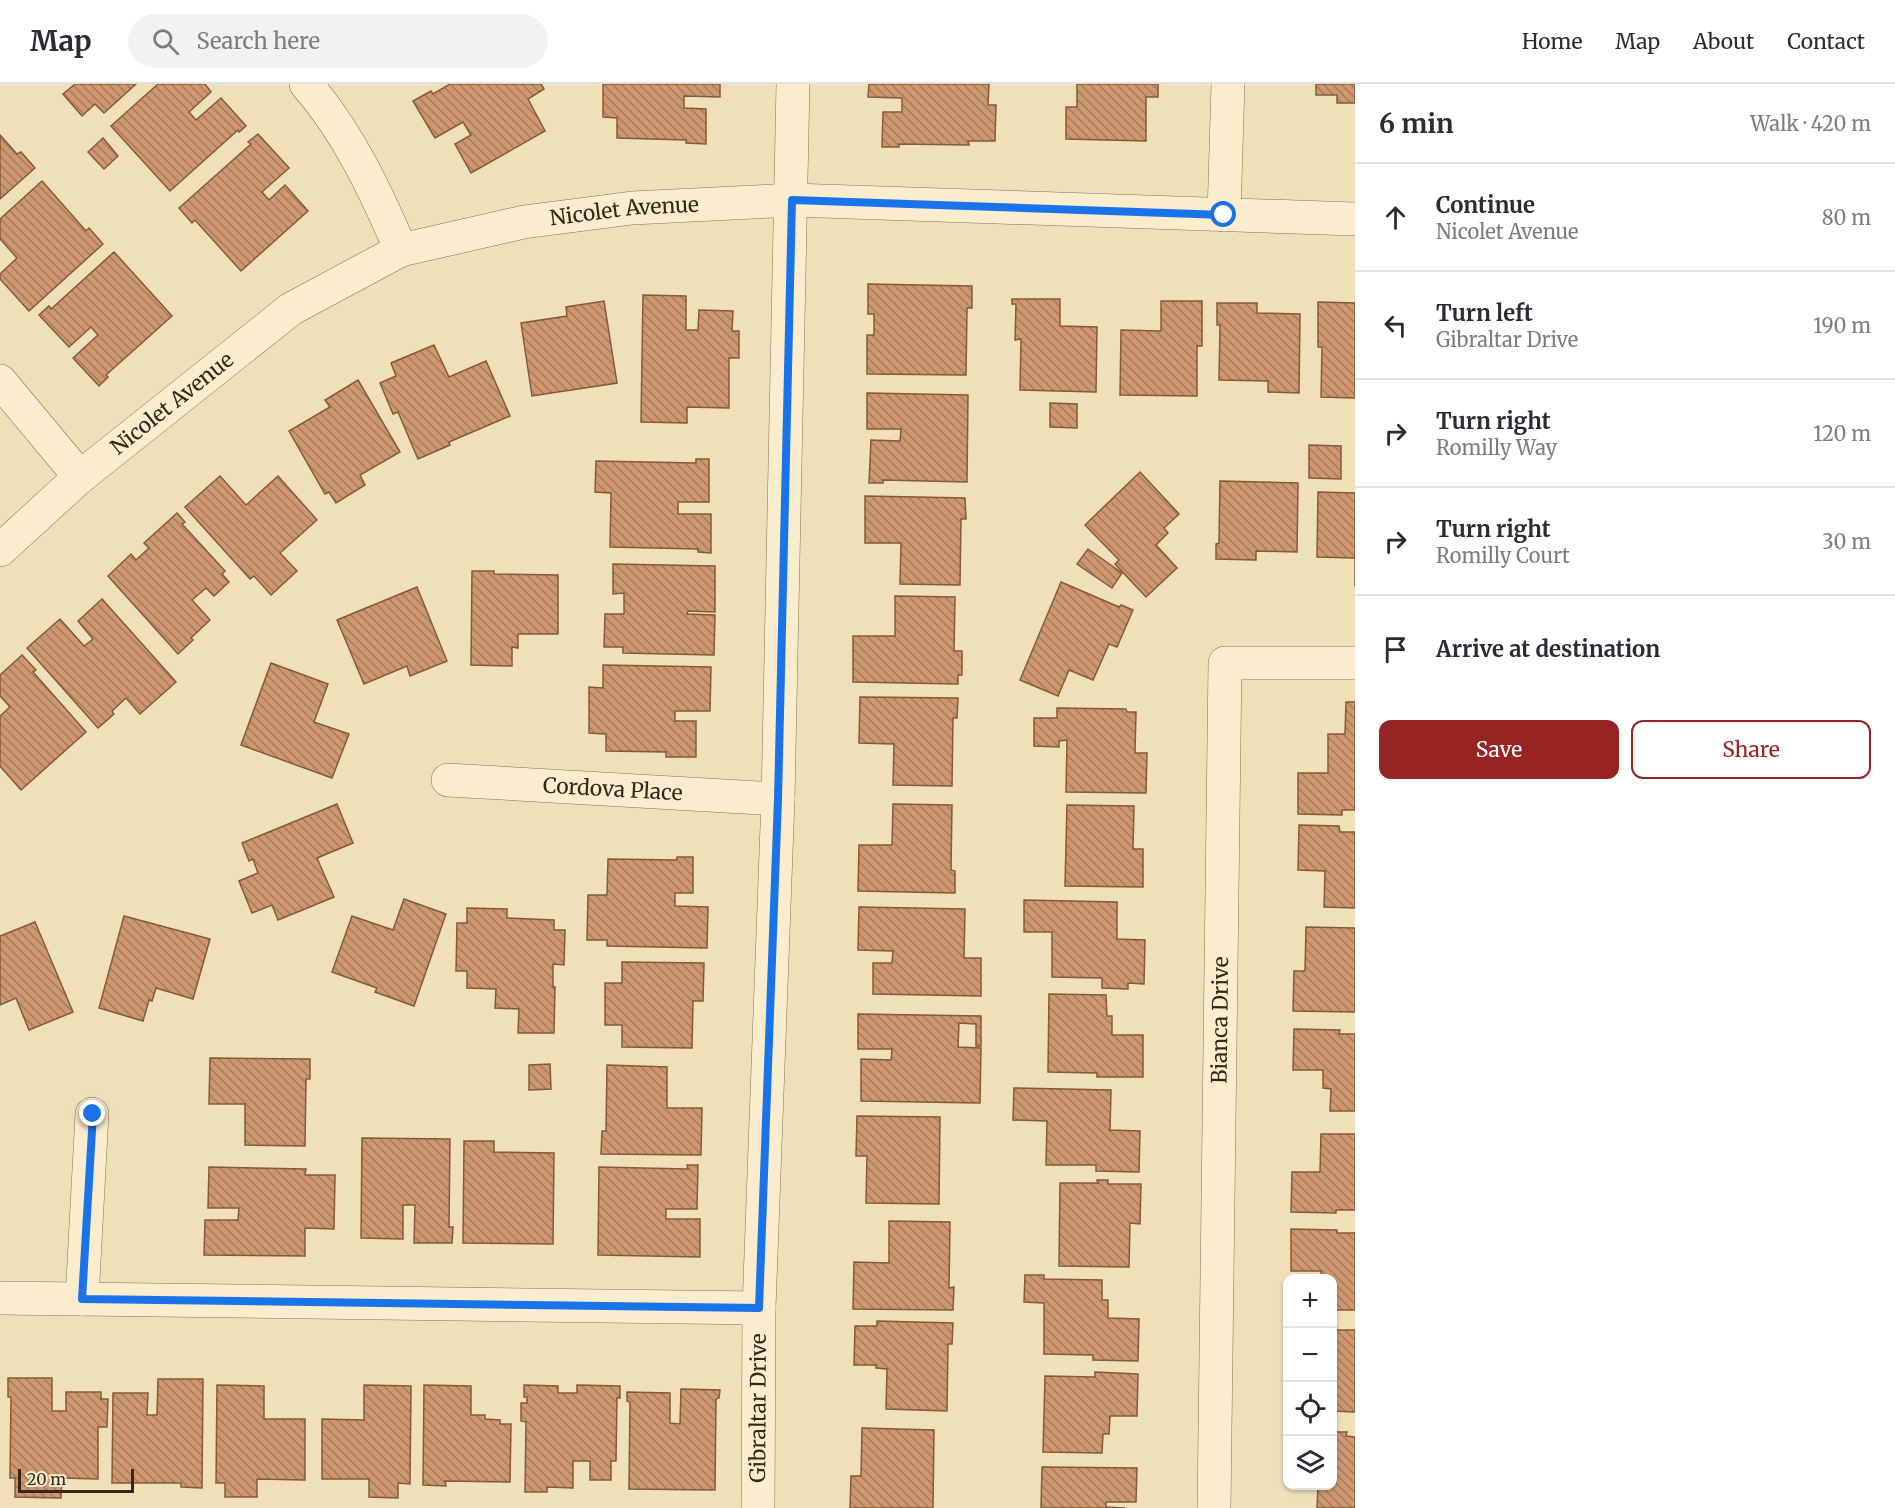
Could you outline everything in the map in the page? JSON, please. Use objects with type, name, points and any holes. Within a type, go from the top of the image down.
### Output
[{"type":"street","points":[[306,84],[323,104],[375,190],[401,250]]},
{"type":"street","name":"Gibraltar Drive","points":[[758,1508],[759,1308],[778,799],[793,84]]},
{"type":"street","points":[[1224,215],[1228,84]]},
{"type":"street","name":"Nicolet Avenue","points":[[0,550],[80,477],[291,309],[401,250],[524,222],[621,209],[792,200],[1355,219]]},
{"type":"street","points":[[0,381],[80,477]]},
{"type":"street","name":"Bianca Drive","points":[[1214,1508],[1225,663],[1355,663]]},
{"type":"street","name":"Cordova Place","points":[[448,780],[778,799]]},
{"type":"street","points":[[82,1299],[93,1114]]},
{"type":"street","points":[[0,1298],[759,1308]]},
{"type":"building","points":[[75,84],[136,84],[104,113],[95,104],[82,116],[63,94]]},
{"type":"building","points":[[158,84],[205,84],[211,92],[189,112],[196,120],[221,98],[246,126],[239,132],[238,130],[170,191],[111,126]]},
{"type":"building","points":[[450,84],[541,84],[544,89],[528,99],[545,131],[471,173],[455,144],[471,135],[463,122],[435,138],[413,101],[431,91],[433,94]]},
{"type":"building","points":[[603,84],[720,84],[720,97],[684,96],[684,108],[706,109],[706,144],[686,143],[686,140],[617,138],[617,118],[603,117]]},
{"type":"building","points":[[869,84],[989,84],[988,105],[996,105],[995,141],[968,141],[969,145],[899,144],[899,147],[882,147],[883,112],[902,112],[902,98],[868,97]]},
{"type":"building","points":[[1077,84],[1158,84],[1158,97],[1146,97],[1146,141],[1066,139],[1066,107],[1077,107]]},
{"type":"building","points":[[1316,84],[1355,84],[1355,103],[1337,103],[1337,95],[1316,95]]},
{"type":"building","points":[[258,134],[289,168],[262,192],[269,200],[285,185],[308,211],[241,271],[195,220],[192,223],[179,208],[251,144],[248,142]]},
{"type":"building","points":[[0,135],[17,154],[21,152],[35,168],[0,199]]},
{"type":"building","points":[[103,138],[118,156],[104,169],[88,152]]},
{"type":"building","points":[[42,181],[86,231],[89,228],[103,244],[29,311],[0,279],[0,274],[17,258],[0,239],[0,219]]},
{"type":"building","points":[[114,252],[172,316],[106,375],[108,377],[99,386],[73,358],[98,335],[91,327],[69,347],[39,315],[49,306],[51,309]]},
{"type":"building","points":[[868,284],[972,286],[972,308],[967,308],[966,375],[867,374],[867,335],[874,335],[874,314],[868,314]]},
{"type":"building","points":[[643,295],[686,296],[686,330],[698,330],[699,310],[733,311],[732,331],[739,331],[739,358],[729,358],[729,408],[687,407],[687,423],[641,422]]},
{"type":"building","points":[[1012,299],[1060,299],[1060,326],[1097,327],[1096,392],[1020,390],[1021,339],[1015,340],[1016,304],[1012,304]]},
{"type":"building","points":[[604,301],[617,383],[532,396],[521,323],[567,316],[566,307]]},
{"type":"building","points":[[1161,301],[1202,301],[1202,346],[1197,346],[1197,396],[1120,395],[1121,330],[1161,331]]},
{"type":"building","points":[[1318,302],[1355,303],[1355,398],[1321,397],[1322,347],[1318,347]]},
{"type":"building","points":[[1217,303],[1257,303],[1257,313],[1300,314],[1299,393],[1268,392],[1268,381],[1219,380],[1220,325],[1217,325]]},
{"type":"building","points":[[434,345],[449,377],[486,361],[510,416],[449,442],[450,445],[418,459],[398,412],[393,414],[380,383],[396,376],[391,363]]},
{"type":"building","points":[[358,380],[400,452],[360,475],[365,485],[336,503],[329,492],[325,494],[289,431],[330,407],[325,400]]},
{"type":"building","points":[[867,393],[968,395],[967,482],[883,480],[883,483],[869,483],[871,440],[900,441],[901,429],[867,429]]},
{"type":"building","points":[[1050,403],[1077,404],[1077,428],[1050,427]]},
{"type":"building","points":[[1309,445],[1341,446],[1341,479],[1309,478]]},
{"type":"building","points":[[696,459],[709,459],[709,502],[678,502],[678,514],[711,514],[711,553],[698,552],[698,549],[610,547],[611,493],[595,492],[596,461],[696,463]]},
{"type":"building","points":[[1140,472],[1179,514],[1164,528],[1168,533],[1156,545],[1177,568],[1146,597],[1115,564],[1119,560],[1085,525]]},
{"type":"building","points":[[220,476],[246,505],[278,476],[317,520],[280,553],[297,571],[271,595],[254,576],[250,579],[185,507]]},
{"type":"building","points":[[1220,481],[1298,483],[1297,552],[1256,551],[1256,560],[1216,559],[1216,544],[1219,543]]},
{"type":"building","points":[[1318,492],[1355,493],[1355,558],[1317,557]]},
{"type":"building","points":[[865,496],[965,498],[966,519],[961,519],[960,585],[900,584],[901,543],[865,543]]},
{"type":"building","points":[[177,513],[185,522],[182,524],[225,571],[222,574],[229,582],[214,596],[206,588],[192,600],[210,620],[178,654],[108,576],[131,554],[136,560],[149,548],[144,543]]},
{"type":"building","points":[[1088,549],[1122,573],[1112,588],[1077,564]]},
{"type":"building","points":[[613,564],[715,566],[715,612],[688,611],[687,614],[715,615],[714,655],[623,653],[623,647],[604,647],[605,614],[624,614],[624,593],[613,594]]},
{"type":"building","points":[[472,571],[494,571],[494,574],[558,575],[558,634],[518,634],[518,648],[512,647],[512,666],[471,665]]},
{"type":"building","points":[[1061,582],[1119,607],[1121,605],[1133,610],[1117,647],[1109,644],[1093,680],[1069,670],[1058,696],[1020,680]]},
{"type":"building","points":[[417,587],[447,661],[410,676],[407,666],[364,684],[337,620]]},
{"type":"building","points":[[895,596],[955,597],[954,651],[962,651],[962,675],[958,675],[958,684],[853,682],[853,636],[895,636]]},
{"type":"building","points":[[102,599],[176,682],[140,714],[126,698],[112,711],[114,714],[98,728],[27,648],[60,619],[84,646],[93,639],[78,621]]},
{"type":"building","points":[[22,655],[36,670],[33,672],[86,732],[21,790],[0,766],[0,716],[10,707],[0,696],[0,675]]},
{"type":"building","points":[[271,663],[328,684],[314,722],[349,734],[332,778],[241,745]]},
{"type":"building","points":[[603,665],[711,667],[710,711],[675,711],[675,721],[696,721],[696,757],[666,757],[666,752],[606,751],[606,734],[589,733],[589,687],[603,688]]},
{"type":"building","points":[[860,697],[958,698],[957,718],[953,718],[952,786],[893,785],[894,744],[859,743]]},
{"type":"building","points":[[1346,702],[1355,702],[1355,810],[1342,810],[1342,815],[1298,814],[1298,773],[1328,773],[1328,734],[1345,734]]},
{"type":"building","points":[[1057,708],[1126,709],[1127,712],[1136,712],[1135,753],[1147,753],[1146,793],[1066,792],[1067,740],[1059,741],[1059,747],[1034,746],[1034,718],[1057,718]]},
{"type":"building","points":[[337,804],[353,843],[317,858],[334,897],[278,920],[272,905],[252,913],[239,881],[258,873],[253,859],[249,861],[242,843]]},
{"type":"building","points":[[893,804],[952,805],[951,870],[955,871],[955,893],[858,891],[859,845],[892,845]]},
{"type":"building","points":[[1067,805],[1134,806],[1133,849],[1143,849],[1143,887],[1065,886]]},
{"type":"building","points":[[1299,825],[1339,826],[1340,832],[1355,832],[1355,908],[1324,907],[1325,871],[1298,870]]},
{"type":"building","points":[[677,857],[693,857],[693,893],[675,893],[675,906],[708,907],[707,948],[607,946],[607,940],[587,940],[588,895],[607,895],[608,859],[677,860]]},
{"type":"building","points":[[404,899],[446,914],[414,1006],[375,992],[377,988],[332,972],[352,916],[393,930]]},
{"type":"building","points":[[1024,900],[1117,902],[1117,939],[1145,940],[1144,984],[1128,983],[1128,989],[1102,988],[1102,978],[1052,977],[1052,932],[1024,932]]},
{"type":"building","points":[[859,907],[965,909],[964,958],[981,958],[981,996],[873,994],[873,963],[892,963],[893,951],[858,950]]},
{"type":"building","points":[[467,908],[507,909],[507,918],[554,920],[554,930],[565,930],[564,965],[553,964],[554,1033],[518,1033],[519,1009],[495,1008],[496,989],[467,988],[467,971],[456,971],[457,923],[467,923]]},
{"type":"building","points":[[124,916],[210,939],[193,999],[156,988],[152,1001],[149,1000],[143,1021],[99,1008]]},
{"type":"building","points":[[35,922],[73,1012],[29,1030],[16,998],[0,1005],[0,936]]},
{"type":"building","points":[[1306,927],[1355,928],[1355,1012],[1293,1011],[1294,971],[1305,971]]},
{"type":"building","points":[[622,962],[704,963],[703,1001],[693,1001],[692,1048],[622,1047],[622,1025],[605,1025],[605,983],[622,983]]},
{"type":"building","points":[[1049,994],[1106,995],[1107,1016],[1112,1016],[1112,1035],[1143,1035],[1143,1077],[1097,1077],[1097,1073],[1048,1072]]},
{"type":"building","points":[[858,1014],[981,1016],[981,1046],[976,1046],[976,1024],[959,1023],[958,1047],[981,1048],[980,1103],[861,1101],[861,1059],[891,1060],[892,1049],[858,1049]]},
{"type":"building","points":[[1294,1029],[1340,1030],[1339,1034],[1355,1034],[1355,1111],[1330,1111],[1331,1089],[1323,1088],[1323,1070],[1293,1070]]},
{"type":"building","points":[[210,1058],[310,1059],[310,1079],[306,1079],[305,1146],[245,1145],[245,1104],[209,1104]]},
{"type":"building","points":[[550,1064],[551,1089],[529,1090],[529,1065]]},
{"type":"building","points":[[607,1065],[667,1067],[667,1108],[702,1108],[701,1155],[601,1154],[602,1131],[606,1131]]},
{"type":"building","points":[[1014,1088],[1111,1090],[1110,1130],[1140,1131],[1139,1172],[1096,1171],[1096,1165],[1046,1165],[1047,1121],[1013,1120]]},
{"type":"building","points":[[857,1116],[940,1117],[939,1204],[866,1203],[867,1156],[856,1156]]},
{"type":"building","points":[[1321,1134],[1355,1134],[1355,1210],[1336,1210],[1336,1213],[1291,1212],[1292,1172],[1320,1172]]},
{"type":"building","points":[[362,1138],[450,1139],[449,1227],[453,1227],[452,1243],[414,1243],[415,1205],[403,1205],[403,1239],[361,1238]]},
{"type":"building","points":[[464,1141],[494,1141],[494,1152],[554,1153],[553,1244],[463,1243]]},
{"type":"building","points":[[687,1165],[698,1165],[697,1209],[666,1209],[666,1219],[700,1219],[700,1257],[598,1255],[599,1167],[688,1169]]},
{"type":"building","points":[[209,1167],[306,1169],[305,1175],[335,1175],[334,1229],[305,1228],[305,1256],[204,1255],[205,1220],[238,1220],[239,1208],[208,1208]]},
{"type":"building","points":[[1097,1180],[1108,1180],[1108,1184],[1141,1184],[1140,1224],[1130,1223],[1129,1267],[1059,1266],[1060,1183],[1098,1183]]},
{"type":"building","points":[[889,1221],[950,1222],[949,1288],[954,1287],[953,1310],[853,1309],[854,1262],[889,1263]]},
{"type":"building","points":[[1291,1229],[1337,1230],[1337,1233],[1355,1233],[1355,1310],[1337,1310],[1337,1274],[1321,1274],[1321,1271],[1291,1271]]},
{"type":"building","points":[[1025,1275],[1044,1275],[1044,1279],[1102,1280],[1102,1300],[1108,1300],[1108,1318],[1139,1319],[1138,1361],[1093,1360],[1093,1355],[1044,1354],[1044,1303],[1024,1302]]},
{"type":"building","points":[[877,1321],[953,1323],[952,1344],[948,1344],[947,1411],[886,1409],[887,1369],[876,1368],[876,1365],[854,1365],[855,1326],[877,1326]]},
{"type":"building","points":[[1337,1330],[1355,1330],[1355,1412],[1337,1411]]},
{"type":"building","points":[[1095,1372],[1138,1374],[1137,1416],[1110,1416],[1109,1434],[1103,1434],[1102,1453],[1043,1452],[1045,1376],[1095,1377]]},
{"type":"building","points":[[8,1378],[52,1378],[52,1411],[66,1411],[66,1392],[101,1392],[101,1399],[108,1399],[107,1427],[98,1427],[98,1479],[62,1478],[61,1498],[15,1497],[15,1478],[10,1478],[11,1397],[8,1397]]},
{"type":"building","points":[[158,1379],[203,1379],[202,1488],[181,1487],[181,1483],[112,1483],[113,1393],[148,1393],[147,1415],[157,1415]]},
{"type":"building","points":[[217,1385],[264,1386],[264,1419],[305,1419],[305,1480],[257,1479],[257,1497],[225,1497],[225,1483],[216,1483]]},
{"type":"building","points":[[364,1385],[411,1386],[410,1484],[398,1483],[398,1498],[369,1497],[369,1479],[322,1479],[322,1419],[364,1420]]},
{"type":"building","points":[[424,1385],[471,1386],[471,1415],[485,1415],[485,1419],[500,1420],[500,1424],[511,1424],[510,1482],[445,1481],[446,1486],[423,1485]]},
{"type":"building","points":[[524,1385],[558,1386],[558,1393],[577,1393],[577,1385],[620,1386],[620,1398],[617,1398],[616,1461],[611,1461],[611,1480],[590,1480],[590,1461],[573,1461],[573,1488],[547,1487],[547,1492],[525,1492],[526,1422],[521,1421],[521,1403],[527,1403],[527,1397],[524,1397]]},
{"type":"building","points":[[681,1389],[720,1390],[719,1398],[716,1399],[715,1490],[629,1489],[630,1402],[627,1401],[627,1392],[670,1393],[670,1423],[680,1424]]},
{"type":"building","points":[[862,1428],[934,1430],[933,1508],[850,1508],[851,1476],[861,1476]]},
{"type":"building","points":[[1337,1432],[1347,1432],[1346,1436],[1355,1437],[1355,1508],[1317,1508],[1318,1490],[1337,1490]]},
{"type":"building","points":[[1042,1467],[1137,1468],[1136,1502],[1106,1502],[1106,1507],[1125,1508],[1041,1508]]},
{"type":"route","points":[[93,1114],[82,1299],[759,1308],[778,799],[792,200],[1224,215]]}]
